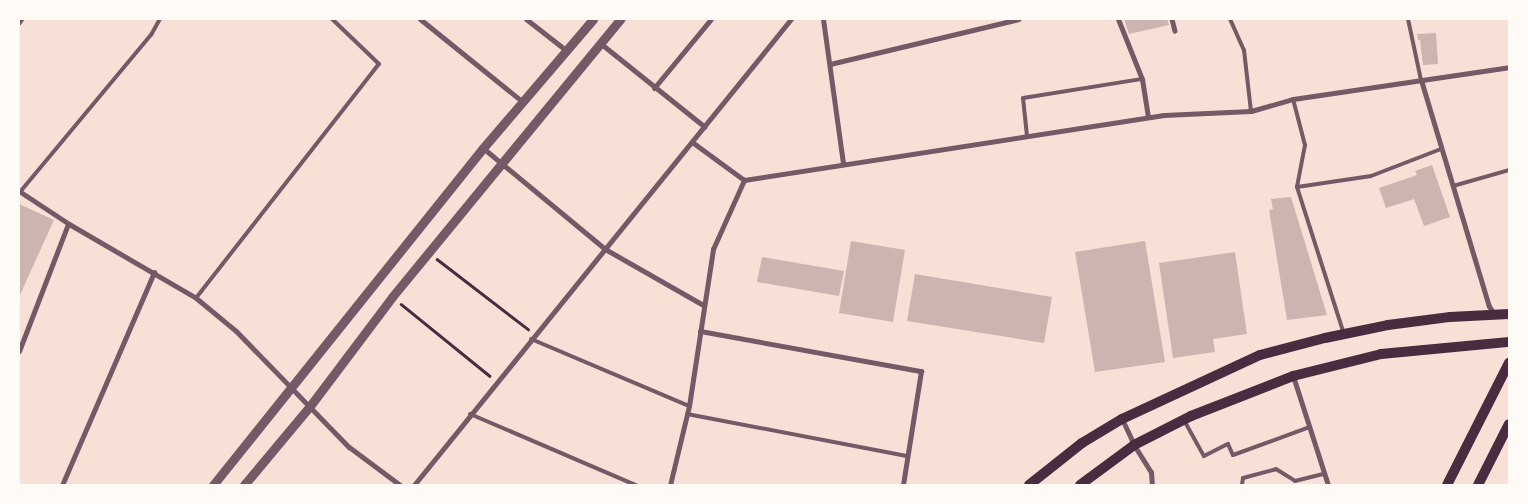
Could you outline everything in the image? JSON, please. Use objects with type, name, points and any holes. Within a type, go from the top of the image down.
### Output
[{"type":"main road","points":[[1029,485],[1082,443],[1122,419],[1260,355],[1344,334],[1441,318],[1509,314]]},
{"type":"main road","points":[[1080,485],[1134,445],[1183,420],[1293,376],[1381,354],[1509,342]]},
{"type":"main road","points":[[1447,485],[1509,363]]},
{"type":"main road","points":[[1478,485],[1509,424]]},
{"type":"street","points":[[420,19],[523,102]]},
{"type":"street","points":[[526,19],[567,51]]},
{"type":"street","points":[[213,485],[483,148],[593,19]]},
{"type":"street","points":[[244,485],[310,406],[392,297],[620,19]]},
{"type":"street","points":[[654,88],[710,19]]},
{"type":"street","points":[[414,485],[791,19]]},
{"type":"street","points":[[823,19],[843,163]]},
{"type":"street","points":[[830,64],[1019,19]]},
{"type":"street","points":[[1118,19],[1142,79],[1148,118]]},
{"type":"street","points":[[1172,19],[1175,30]]},
{"type":"street","points":[[600,43],[705,127]]},
{"type":"street","points":[[692,142],[744,180],[843,163],[1148,118],[1251,110],[1293,99],[1509,67]]},
{"type":"street","points":[[1421,80],[1488,306],[1494,314]]},
{"type":"street","points":[[483,148],[605,249],[703,305]]},
{"type":"street","points":[[670,485],[689,406],[713,249],[744,180]]},
{"type":"street","points":[[19,192],[68,224],[196,298],[236,331],[349,447],[400,485]]},
{"type":"street","points":[[19,351],[68,224]]},
{"type":"street","points":[[62,485],[154,272]]},
{"type":"street","points":[[700,331],[921,371],[903,485]]},
{"type":"street","points":[[1293,376],[1328,485]]},
{"type":"street","points":[[1122,419],[1134,445],[1150,472],[1152,485]]},
{"type":"street","points":[[389,485],[394,480]]},
{"type":"lane","points":[[19,192],[151,36],[160,19]]},
{"type":"lane","points":[[196,298],[379,64],[332,19]]},
{"type":"lane","points":[[1230,19],[1244,50],[1251,110]]},
{"type":"lane","points":[[1408,19],[1421,80]]},
{"type":"lane","points":[[1027,136],[1023,98],[1142,79]]},
{"type":"lane","points":[[1293,99],[1305,145],[1297,187],[1344,334]]},
{"type":"lane","points":[[1297,187],[1371,176],[1441,149]]},
{"type":"lane","points":[[1453,186],[1509,170]]},
{"type":"lane","points":[[533,337],[689,406]]},
{"type":"lane","points":[[470,414],[636,485]]},
{"type":"lane","points":[[687,414],[908,456]]},
{"type":"lane","points":[[1183,420],[1204,456],[1228,444],[1233,455],[1310,427]]},
{"type":"lane","points":[[1242,485],[1243,478],[1276,468],[1295,481],[1324,474]]},
{"type":"path","points":[[429,253],[533,337]]},
{"type":"path","points":[[392,297],[497,381]]},
{"type":"building","points":[[1124,19],[1167,19],[1169,25],[1129,34]]},
{"type":"building","points":[[1436,33],[1438,64],[1423,65],[1420,40],[1418,40],[1417,34]]},
{"type":"building","points":[[1432,165],[1450,217],[1424,226],[1414,199],[1386,208],[1379,188],[1417,175],[1415,171]]},
{"type":"building","points":[[1291,197],[1327,315],[1287,320],[1269,210],[1273,209],[1271,199]]},
{"type":"building","points":[[19,204],[54,220],[19,297]]},
{"type":"building","points":[[851,241],[905,250],[893,322],[839,313]]},
{"type":"building","points":[[1145,241],[1165,362],[1095,372],[1075,252]]},
{"type":"building","points":[[1235,252],[1247,334],[1213,339],[1215,352],[1173,358],[1159,263]]},
{"type":"building","points":[[762,257],[844,271],[839,296],[757,282]]},
{"type":"building","points":[[915,274],[1052,297],[1044,343],[907,321]]}]
